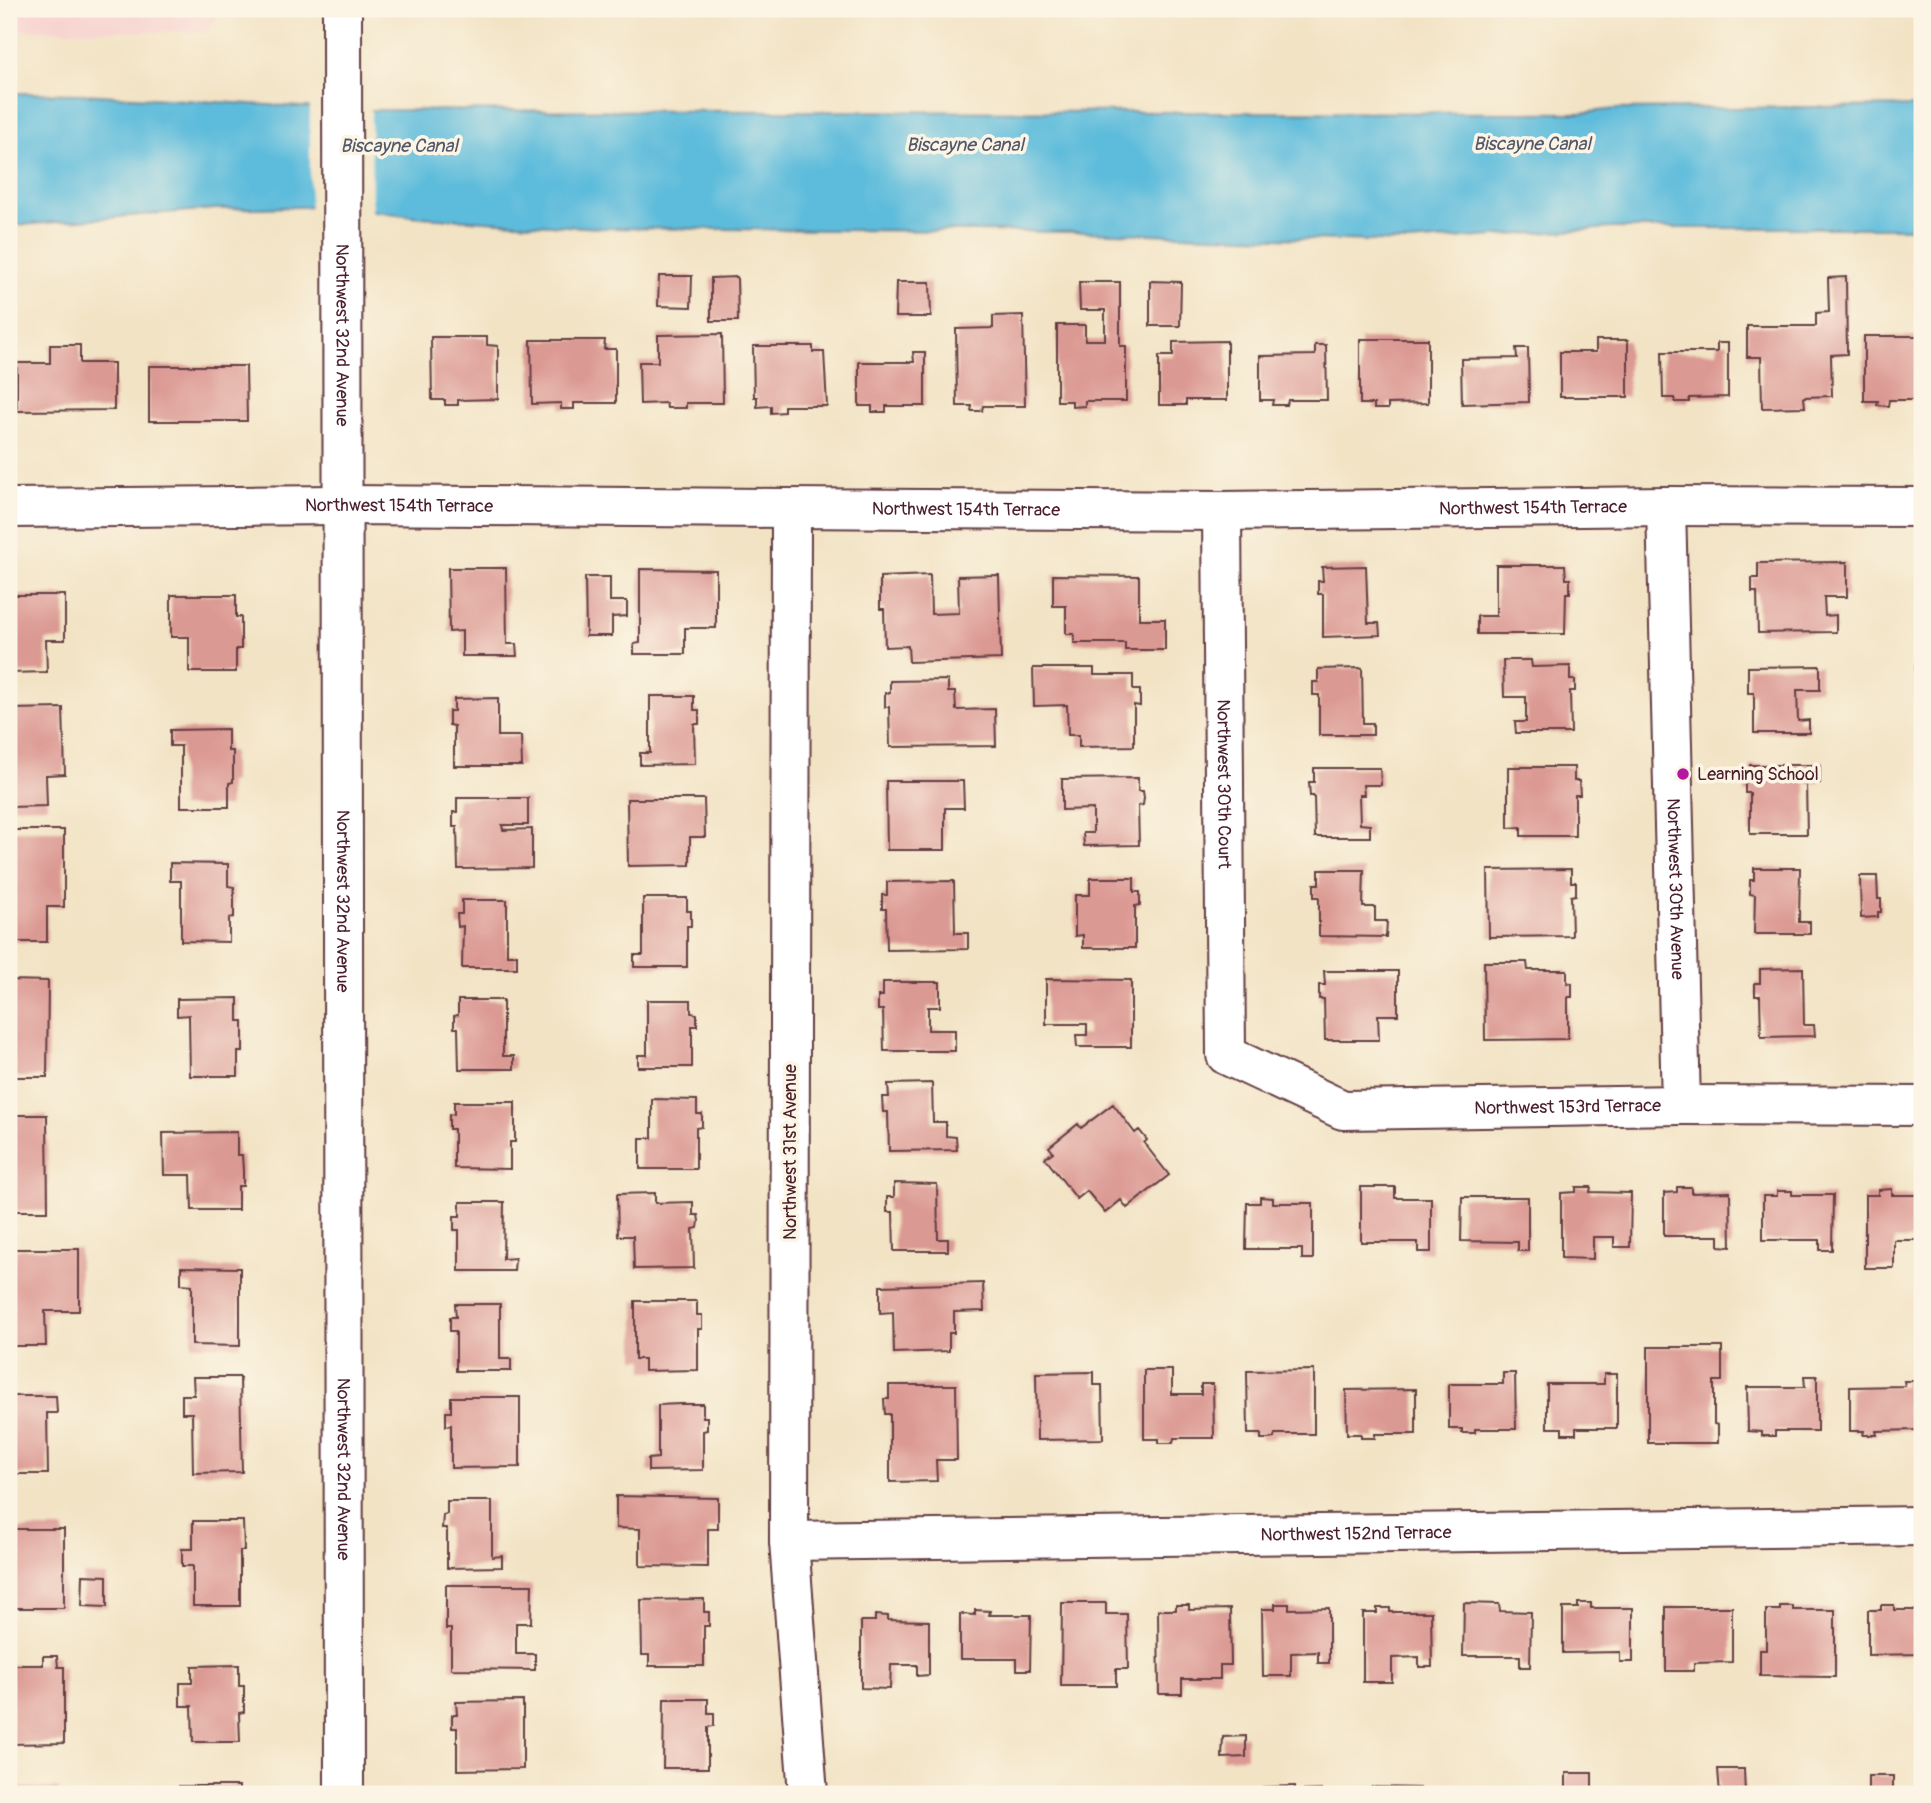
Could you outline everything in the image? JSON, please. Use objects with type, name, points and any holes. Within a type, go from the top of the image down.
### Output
[{"type":"street","name":"Northwest 32nd Avenue","points":[[342,9],[344,1794]]},
{"type":"street","name":"Northwest 154th Terrace","points":[[9,509],[342,505],[1223,511],[1666,506],[1922,507]]},
{"type":"street","name":"Northwest 30th Avenue","points":[[1666,506],[1681,1105]]},
{"type":"street","name":"Northwest 31st Avenue","points":[[791,509],[789,1541],[808,1794]]},
{"type":"street","name":"Northwest 30th Court","points":[[1223,511],[1226,1055]]},
{"type":"street","name":"Northwest 153rd Terrace","points":[[1226,1055],[1343,1110],[1681,1105],[1922,1106]]},
{"type":"street","name":"Northwest 152nd Terrace","points":[[789,1541],[1922,1526]]},
{"type":"shaded area","points":[[9,9],[222,9],[206,32],[9,30]]},
{"type":"water","name":"Biscayne Canal","points":[[9,93],[82,94],[351,110],[1580,113],[1616,109],[1922,106],[1922,228],[1611,228],[1408,242],[1084,232],[600,228],[421,217],[335,206],[214,209],[9,226]]},
{"type":"pier","points":[[310,104],[371,106],[372,214],[310,210]]},
{"type":"building","points":[[659,276],[692,276],[691,307],[658,306]]},
{"type":"building","points":[[737,277],[738,321],[711,321],[711,278]]},
{"type":"building","points":[[1846,277],[1847,354],[1831,355],[1832,396],[1804,397],[1805,407],[1762,408],[1761,357],[1747,357],[1747,326],[1816,326],[1816,313],[1829,312],[1828,278]]},
{"type":"building","points":[[1150,281],[1181,282],[1180,326],[1150,326]]},
{"type":"building","points":[[896,282],[930,282],[931,317],[895,317]]},
{"type":"building","points":[[1079,282],[1120,282],[1120,346],[1126,346],[1126,401],[1085,401],[1085,406],[1072,407],[1072,401],[1057,401],[1057,325],[1085,325],[1085,340],[1105,340],[1105,310],[1080,310]]},
{"type":"building","points":[[1023,315],[1025,406],[983,406],[982,411],[971,411],[972,406],[957,406],[956,329],[993,328],[993,316]]},
{"type":"building","points":[[722,334],[723,403],[686,403],[686,408],[667,408],[666,403],[640,404],[639,362],[658,362],[658,335]]},
{"type":"building","points":[[1864,336],[1922,336],[1922,400],[1889,400],[1888,406],[1877,405],[1878,401],[1864,401]]},
{"type":"building","points":[[431,337],[487,337],[487,345],[498,346],[498,399],[458,400],[458,405],[445,405],[445,400],[432,400]]},
{"type":"building","points":[[1360,339],[1428,339],[1428,403],[1388,404],[1388,409],[1374,409],[1374,404],[1360,404]]},
{"type":"building","points":[[531,340],[605,340],[604,349],[616,349],[616,403],[574,403],[574,409],[561,409],[561,403],[532,404]]},
{"type":"building","points":[[1596,340],[1628,340],[1628,397],[1560,397],[1560,352],[1596,352]]},
{"type":"building","points":[[1227,341],[1227,400],[1186,400],[1186,405],[1159,405],[1159,356],[1173,356],[1173,342]]},
{"type":"building","points":[[1717,343],[1728,343],[1728,397],[1689,398],[1689,402],[1675,402],[1675,398],[1663,398],[1662,352],[1717,352]]},
{"type":"building","points":[[50,345],[80,345],[80,363],[114,363],[114,410],[17,411],[17,363],[50,363]]},
{"type":"building","points":[[1315,345],[1326,345],[1327,400],[1288,400],[1287,405],[1272,405],[1273,400],[1260,400],[1260,356],[1315,355]]},
{"type":"building","points":[[753,346],[813,346],[813,352],[824,352],[827,406],[784,406],[784,412],[771,413],[771,406],[757,407],[757,397],[754,397]]},
{"type":"building","points":[[1516,348],[1528,348],[1529,402],[1462,404],[1461,359],[1517,358]]},
{"type":"building","points":[[913,352],[925,352],[925,406],[886,406],[886,412],[872,412],[872,406],[859,406],[859,362],[914,362]]},
{"type":"building","points":[[149,366],[246,366],[247,421],[149,421]]},
{"type":"building","points":[[1847,562],[1847,597],[1824,597],[1825,616],[1836,615],[1836,632],[1758,633],[1757,592],[1752,592],[1752,578],[1758,578],[1758,563]]},
{"type":"building","points":[[1496,565],[1565,565],[1566,579],[1570,579],[1570,593],[1566,593],[1565,634],[1477,634],[1477,616],[1496,616]]},
{"type":"building","points":[[1366,566],[1368,623],[1379,623],[1380,635],[1323,637],[1323,594],[1318,594],[1318,581],[1323,581],[1322,567]]},
{"type":"building","points":[[448,568],[506,568],[507,644],[516,644],[517,656],[462,656],[462,631],[449,632]]},
{"type":"building","points":[[640,569],[716,570],[716,628],[685,628],[685,654],[634,654],[634,644],[640,643]]},
{"type":"building","points":[[930,575],[931,614],[959,613],[958,576],[999,575],[1001,659],[909,662],[908,646],[885,647],[884,609],[880,609],[880,577]]},
{"type":"building","points":[[1053,575],[1139,576],[1139,619],[1165,619],[1165,650],[1125,650],[1125,643],[1074,643],[1074,634],[1066,634],[1066,606],[1053,606]]},
{"type":"building","points":[[585,577],[610,577],[610,601],[627,601],[627,616],[612,617],[612,636],[586,636]]},
{"type":"building","points":[[9,595],[65,595],[65,640],[46,640],[47,672],[9,673]]},
{"type":"building","points":[[171,595],[236,595],[236,617],[241,617],[241,649],[236,649],[236,672],[189,672],[189,637],[171,637]]},
{"type":"building","points":[[1503,660],[1531,660],[1532,667],[1570,666],[1570,680],[1575,680],[1575,691],[1570,691],[1571,733],[1516,733],[1515,722],[1526,722],[1526,697],[1504,697]]},
{"type":"building","points":[[1915,664],[1922,664],[1922,717],[1915,717]]},
{"type":"building","points":[[1820,666],[1820,690],[1797,690],[1798,721],[1809,720],[1809,733],[1754,733],[1754,693],[1748,693],[1748,667]]},
{"type":"building","points":[[1033,668],[1094,668],[1094,675],[1133,675],[1133,690],[1140,690],[1140,706],[1134,705],[1134,746],[1079,747],[1079,735],[1068,735],[1067,705],[1034,706]]},
{"type":"building","points":[[1362,668],[1363,723],[1373,723],[1373,735],[1319,735],[1319,695],[1313,695],[1313,682],[1318,682],[1318,669]]},
{"type":"building","points":[[948,680],[948,692],[955,692],[956,710],[995,709],[996,746],[890,747],[889,707],[885,707],[885,693],[890,693],[890,681]]},
{"type":"building","points":[[650,696],[694,696],[694,710],[699,710],[699,724],[694,724],[695,764],[640,765],[640,753],[650,753]]},
{"type":"building","points":[[498,698],[498,736],[521,736],[522,766],[454,766],[454,726],[449,725],[449,711],[454,711],[454,699]]},
{"type":"building","points":[[63,708],[65,774],[46,775],[47,806],[9,807],[9,709]]},
{"type":"building","points":[[228,729],[228,751],[233,751],[233,782],[229,783],[229,807],[181,807],[181,746],[170,746],[170,730]]},
{"type":"building","points":[[1750,765],[1820,765],[1820,783],[1806,783],[1807,834],[1750,834],[1750,793],[1745,793],[1745,779],[1750,779]]},
{"type":"building","points":[[1508,767],[1574,767],[1574,781],[1579,781],[1580,795],[1575,795],[1575,836],[1521,836],[1521,827],[1508,828]]},
{"type":"building","points":[[1314,768],[1380,768],[1381,785],[1363,785],[1364,795],[1359,795],[1360,824],[1370,825],[1370,837],[1315,837],[1314,796],[1310,796],[1309,782],[1314,782]]},
{"type":"building","points":[[1138,778],[1138,791],[1143,791],[1144,798],[1143,805],[1138,806],[1139,845],[1084,846],[1083,833],[1093,833],[1093,809],[1062,810],[1062,779]]},
{"type":"building","points":[[886,781],[963,781],[964,808],[945,808],[945,850],[887,850]]},
{"type":"building","points":[[457,798],[528,798],[528,825],[502,825],[503,830],[532,829],[532,868],[458,869],[457,827],[453,827]]},
{"type":"building","points":[[627,799],[704,799],[705,837],[690,837],[690,865],[628,866]]},
{"type":"building","points":[[9,830],[64,830],[64,907],[47,907],[47,942],[9,942]]},
{"type":"building","points":[[170,863],[228,864],[228,886],[234,887],[234,917],[229,918],[229,942],[181,941],[181,881],[170,881]]},
{"type":"building","points":[[1754,868],[1800,868],[1799,922],[1810,922],[1810,934],[1754,934],[1755,895],[1750,894],[1750,880],[1754,880]]},
{"type":"building","points":[[1571,869],[1571,882],[1576,882],[1576,895],[1571,896],[1572,936],[1489,937],[1488,870]]},
{"type":"building","points":[[1319,870],[1364,870],[1363,907],[1375,907],[1375,921],[1387,921],[1386,937],[1319,936],[1319,897],[1314,897],[1314,884],[1319,884]]},
{"type":"building","points":[[1860,876],[1877,876],[1878,899],[1881,899],[1881,912],[1878,912],[1878,917],[1861,918]]},
{"type":"building","points":[[1090,878],[1134,878],[1134,892],[1140,892],[1140,905],[1135,906],[1135,948],[1083,948],[1083,935],[1075,936],[1075,895],[1090,895]]},
{"type":"building","points":[[954,881],[955,933],[968,933],[968,949],[887,950],[886,909],[882,909],[882,895],[887,895],[887,882]]},
{"type":"building","points":[[643,898],[687,898],[687,911],[691,911],[691,926],[687,926],[687,967],[634,967],[634,955],[643,955]]},
{"type":"building","points":[[462,900],[507,900],[507,955],[517,955],[517,968],[462,968],[463,926],[458,927],[457,914],[462,914]]},
{"type":"building","points":[[1484,962],[1527,962],[1528,970],[1567,970],[1567,984],[1572,983],[1572,997],[1568,997],[1568,1039],[1485,1040]]},
{"type":"building","points":[[1803,968],[1804,1025],[1814,1025],[1815,1036],[1761,1037],[1760,996],[1755,996],[1755,983],[1760,983],[1760,969]]},
{"type":"building","points":[[1324,971],[1398,971],[1398,1015],[1378,1015],[1379,1040],[1325,1040],[1324,999],[1319,999],[1319,985],[1325,985]]},
{"type":"building","points":[[1046,979],[1131,980],[1131,1047],[1077,1047],[1076,1035],[1087,1035],[1087,1024],[1046,1024]]},
{"type":"building","points":[[9,980],[48,981],[47,1077],[9,1077]]},
{"type":"building","points":[[883,982],[940,982],[940,1007],[928,1007],[928,1030],[955,1030],[955,1051],[884,1051],[883,1010],[878,1010],[878,996],[883,996]]},
{"type":"building","points":[[238,998],[238,1021],[243,1021],[243,1052],[238,1052],[238,1076],[190,1076],[189,1015],[177,1016],[177,999]]},
{"type":"building","points":[[458,1000],[503,1000],[503,1056],[514,1056],[514,1069],[459,1069],[458,1028],[454,1028],[454,1016],[458,1015]]},
{"type":"building","points":[[647,1000],[691,1000],[691,1013],[697,1014],[697,1026],[692,1026],[692,1067],[638,1067],[638,1055],[647,1055]]},
{"type":"building","points":[[932,1083],[933,1122],[946,1122],[946,1136],[956,1137],[957,1150],[889,1151],[888,1112],[883,1112],[882,1097],[889,1097],[888,1084]]},
{"type":"building","points":[[652,1099],[697,1100],[697,1114],[702,1114],[702,1127],[696,1128],[696,1169],[640,1169],[640,1138],[652,1138]]},
{"type":"building","points":[[454,1102],[515,1102],[515,1142],[510,1142],[510,1169],[454,1168],[454,1129],[449,1129],[449,1115],[454,1114]]},
{"type":"building","points":[[1113,1104],[1135,1133],[1139,1130],[1147,1140],[1144,1143],[1169,1175],[1127,1208],[1121,1200],[1105,1213],[1087,1191],[1077,1199],[1045,1158],[1053,1152],[1049,1147],[1078,1124],[1081,1128]]},
{"type":"building","points":[[9,1115],[47,1115],[48,1211],[9,1211]]},
{"type":"building","points":[[237,1132],[237,1155],[242,1155],[243,1171],[243,1186],[238,1186],[238,1210],[192,1210],[191,1175],[164,1175],[163,1133]]},
{"type":"building","points":[[894,1183],[937,1184],[938,1239],[948,1239],[948,1251],[894,1251],[893,1212],[887,1212],[887,1197],[894,1197]]},
{"type":"building","points":[[1361,1187],[1395,1187],[1395,1198],[1431,1198],[1431,1252],[1418,1252],[1418,1242],[1361,1242]]},
{"type":"building","points":[[1576,1187],[1591,1187],[1590,1192],[1631,1193],[1630,1247],[1614,1247],[1614,1237],[1593,1237],[1593,1259],[1561,1258],[1561,1193],[1576,1192]]},
{"type":"building","points":[[1677,1187],[1691,1187],[1691,1193],[1730,1192],[1731,1247],[1719,1246],[1719,1236],[1664,1236],[1664,1193],[1677,1192]]},
{"type":"building","points":[[1892,1189],[1892,1195],[1922,1195],[1922,1240],[1894,1240],[1894,1268],[1865,1268],[1865,1195],[1878,1195],[1878,1190]]},
{"type":"building","points":[[1777,1191],[1792,1191],[1792,1195],[1833,1195],[1832,1250],[1820,1250],[1820,1240],[1763,1240],[1763,1196],[1777,1196]]},
{"type":"building","points":[[655,1193],[655,1203],[693,1202],[693,1215],[698,1215],[699,1221],[698,1228],[693,1229],[694,1268],[634,1269],[633,1236],[618,1236],[617,1194]]},
{"type":"building","points":[[1260,1197],[1273,1198],[1273,1203],[1313,1203],[1313,1259],[1302,1259],[1302,1249],[1246,1249],[1247,1203],[1260,1203]]},
{"type":"building","points":[[1462,1197],[1528,1197],[1528,1251],[1518,1251],[1518,1242],[1461,1241]]},
{"type":"building","points":[[460,1202],[504,1202],[503,1259],[515,1258],[514,1271],[459,1271],[459,1230],[454,1230],[454,1216],[460,1216]]},
{"type":"building","points":[[9,1249],[79,1249],[79,1311],[45,1311],[46,1346],[9,1346]]},
{"type":"building","points":[[181,1267],[240,1268],[240,1346],[192,1345],[192,1285],[181,1284]]},
{"type":"building","points":[[983,1283],[984,1311],[954,1312],[954,1333],[949,1333],[949,1351],[894,1353],[893,1312],[880,1313],[880,1286]]},
{"type":"building","points":[[635,1301],[697,1301],[697,1315],[702,1315],[702,1329],[698,1329],[698,1370],[644,1371],[644,1359],[635,1359]]},
{"type":"building","points":[[455,1304],[500,1304],[500,1359],[511,1359],[511,1371],[456,1371],[456,1331],[450,1331],[450,1317],[456,1317]]},
{"type":"building","points":[[1648,1347],[1722,1347],[1722,1381],[1714,1381],[1714,1424],[1718,1425],[1718,1443],[1648,1443]]},
{"type":"building","points":[[1144,1370],[1172,1370],[1172,1394],[1201,1394],[1201,1384],[1213,1384],[1214,1438],[1174,1438],[1173,1443],[1144,1439]]},
{"type":"building","points":[[1314,1370],[1314,1434],[1275,1434],[1274,1438],[1261,1439],[1261,1434],[1248,1434],[1247,1371]]},
{"type":"building","points":[[1094,1372],[1094,1385],[1102,1385],[1103,1439],[1037,1440],[1036,1373]]},
{"type":"building","points":[[1503,1373],[1515,1373],[1516,1429],[1475,1429],[1475,1433],[1462,1433],[1462,1429],[1449,1429],[1449,1384],[1503,1384]]},
{"type":"building","points":[[1604,1374],[1617,1374],[1617,1428],[1576,1428],[1576,1434],[1562,1434],[1562,1428],[1547,1428],[1547,1384],[1604,1384]]},
{"type":"building","points":[[1804,1376],[1817,1376],[1817,1431],[1775,1431],[1775,1436],[1762,1436],[1762,1432],[1748,1431],[1747,1387],[1805,1387]]},
{"type":"building","points":[[193,1377],[240,1377],[242,1472],[193,1473],[192,1413],[182,1413],[182,1395],[194,1395]]},
{"type":"building","points":[[1904,1381],[1917,1381],[1918,1430],[1876,1431],[1877,1435],[1850,1431],[1850,1387],[1905,1386]]},
{"type":"building","points":[[889,1385],[956,1385],[957,1460],[936,1460],[937,1481],[890,1482],[890,1414],[885,1414],[884,1399],[889,1399]]},
{"type":"building","points":[[1416,1389],[1416,1434],[1375,1434],[1375,1438],[1361,1438],[1361,1434],[1347,1434],[1346,1390]]},
{"type":"building","points":[[9,1396],[56,1396],[57,1413],[47,1413],[48,1474],[9,1474]]},
{"type":"building","points":[[451,1397],[520,1397],[520,1467],[451,1468],[451,1425],[446,1426],[446,1412],[451,1412]]},
{"type":"building","points":[[703,1404],[707,1430],[703,1431],[703,1470],[648,1471],[648,1459],[658,1458],[658,1405]]},
{"type":"building","points":[[616,1496],[718,1498],[718,1529],[708,1529],[708,1567],[640,1566],[640,1529],[616,1528]]},
{"type":"building","points":[[447,1501],[492,1501],[492,1557],[502,1556],[502,1567],[447,1568],[447,1528],[442,1528],[443,1515],[447,1514]]},
{"type":"building","points":[[193,1521],[243,1521],[240,1606],[193,1606],[193,1566],[182,1566],[182,1549],[193,1549]]},
{"type":"building","points":[[9,1529],[64,1529],[64,1608],[9,1608]]},
{"type":"building","points":[[83,1575],[107,1576],[107,1607],[82,1606]]},
{"type":"building","points":[[446,1585],[532,1585],[531,1623],[516,1623],[516,1654],[535,1654],[535,1670],[451,1669],[451,1629],[446,1629]]},
{"type":"building","points":[[704,1599],[704,1612],[709,1612],[709,1626],[704,1626],[704,1666],[649,1666],[649,1655],[642,1655],[641,1600]]},
{"type":"building","points":[[1062,1603],[1106,1603],[1106,1614],[1127,1614],[1128,1669],[1116,1669],[1116,1686],[1061,1686]]},
{"type":"building","points":[[1464,1603],[1499,1604],[1500,1611],[1531,1612],[1530,1667],[1520,1667],[1520,1656],[1463,1656]]},
{"type":"building","points":[[1578,1603],[1591,1603],[1591,1608],[1633,1608],[1633,1662],[1620,1662],[1620,1652],[1563,1653],[1563,1608],[1578,1608]]},
{"type":"building","points":[[1275,1604],[1289,1604],[1289,1609],[1329,1608],[1329,1663],[1318,1663],[1318,1652],[1291,1653],[1291,1676],[1263,1676],[1262,1609],[1275,1609]]},
{"type":"building","points":[[1176,1605],[1189,1605],[1189,1610],[1230,1609],[1231,1665],[1220,1665],[1220,1679],[1182,1679],[1182,1694],[1159,1694],[1158,1610],[1176,1610]]},
{"type":"building","points":[[1881,1605],[1894,1605],[1894,1610],[1922,1610],[1922,1654],[1868,1655],[1868,1610],[1881,1610]]},
{"type":"building","points":[[1780,1606],[1793,1606],[1793,1610],[1835,1610],[1835,1677],[1760,1676],[1760,1650],[1766,1650],[1766,1610],[1780,1610]]},
{"type":"building","points":[[1666,1607],[1732,1607],[1732,1662],[1694,1663],[1694,1671],[1666,1671]]},
{"type":"building","points":[[1377,1608],[1390,1608],[1390,1612],[1431,1612],[1432,1667],[1419,1667],[1419,1657],[1392,1658],[1392,1682],[1363,1682],[1363,1613],[1377,1613]]},
{"type":"building","points":[[975,1610],[990,1611],[989,1615],[1031,1615],[1030,1670],[1017,1670],[1017,1659],[960,1659],[960,1614],[975,1615]]},
{"type":"building","points":[[875,1615],[888,1616],[888,1620],[929,1621],[929,1675],[917,1676],[917,1665],[891,1665],[890,1689],[861,1688],[861,1621],[875,1621]]},
{"type":"building","points":[[43,1656],[57,1656],[58,1667],[64,1667],[64,1743],[9,1744],[9,1665],[43,1665]]},
{"type":"building","points":[[239,1665],[239,1686],[244,1686],[244,1712],[239,1713],[240,1742],[193,1742],[192,1706],[180,1706],[180,1683],[192,1683],[192,1666]]},
{"type":"building","points":[[664,1699],[708,1699],[708,1713],[714,1713],[714,1726],[708,1727],[708,1768],[663,1768]]},
{"type":"building","points":[[523,1701],[523,1769],[457,1770],[457,1728],[452,1728],[452,1715],[457,1715],[456,1702]]},
{"type":"building","points":[[1246,1736],[1246,1757],[1222,1758],[1223,1737]]},
{"type":"building","points":[[1718,1769],[1744,1769],[1745,1794],[1720,1794]]},
{"type":"building","points":[[1566,1773],[1592,1773],[1592,1790],[1622,1790],[1622,1794],[1566,1794]]},
{"type":"building","points":[[1868,1776],[1893,1776],[1893,1790],[1922,1789],[1922,1794],[1868,1794]]},
{"type":"building","points":[[179,1786],[239,1786],[239,1794],[179,1794]]},
{"type":"building","points":[[1295,1786],[1295,1791],[1321,1790],[1321,1794],[1263,1794],[1263,1787]]},
{"type":"building","points":[[1371,1787],[1420,1788],[1420,1794],[1371,1794]]},
{"type":"building","points":[[9,1788],[59,1788],[59,1794],[9,1794]]},
{"type":"building","points":[[1219,1791],[1219,1794],[1170,1794],[1170,1792]]},
{"type":"place","name":"Learning School","points":[[1683,774]]}]
